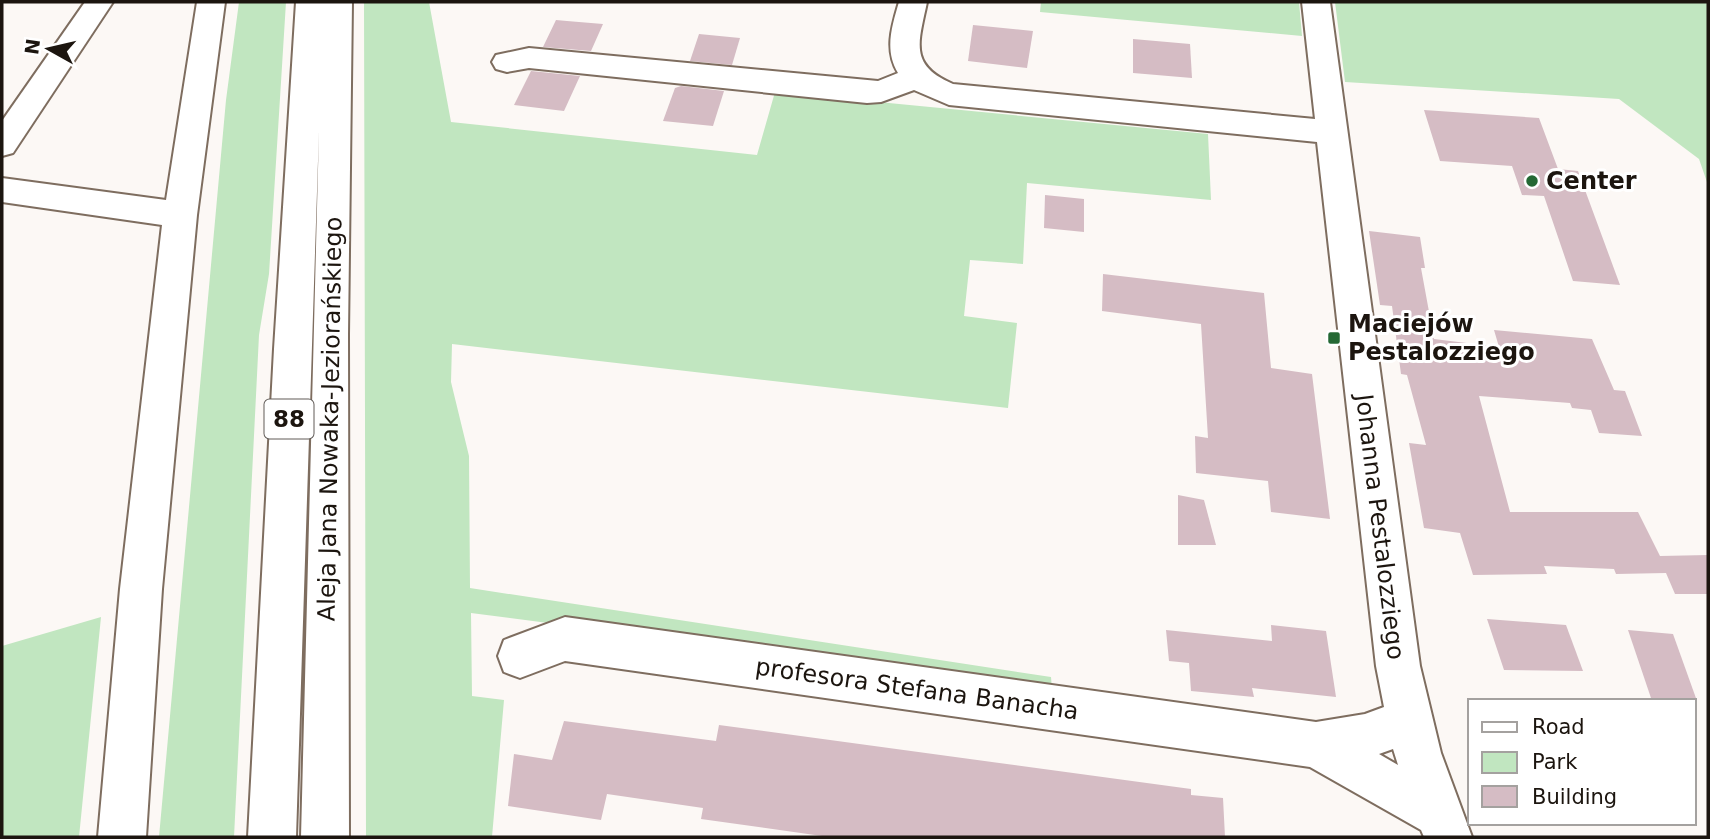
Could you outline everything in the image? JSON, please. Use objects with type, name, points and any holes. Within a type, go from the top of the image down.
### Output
[{"type":"street","points":[[2,145],[99,2]]},
{"type":"street","points":[[122,837],[141,589],[180,215],[211,2]]},
{"type":"street","name":"Aleja Jana Nowaka-Jeziorańskiego","points":[[272,837],[310,2]]},
{"type":"street","name":"Aleja Jana Nowaka-Jeziorańskiego","points":[[326,837],[330,335],[338,2]]},
{"type":"street","points":[[913,2],[902,49],[906,64],[916,77],[932,88],[970,97],[1331,132]]},
{"type":"street","name":"Johanna Pestalozziego","points":[[1315,2],[1391,614],[1408,720],[1443,825]]},
{"type":"street","points":[[507,62],[529,58],[867,92],[881,91],[916,77]]},
{"type":"street","points":[[2,190],[180,215]]},
{"type":"street","name":"profesora Stefana Banacha","points":[[520,656],[565,639],[1316,745],[1365,737],[1408,720]]},
{"type":"street","name":"profesora Stefana Banacha","points":[[1316,745],[1443,825]]},
{"type":"green space","points":[[239,2],[286,2],[269,274],[259,335],[234,837],[159,837],[226,100]]},
{"type":"green space","points":[[364,2],[429,2],[451,122],[757,155],[775,92],[1208,134],[1211,200],[1027,183],[1023,264],[970,260],[964,316],[1017,323],[1008,408],[452,344],[451,382],[469,456],[470,588],[1051,677],[1052,689],[471,613],[472,696],[504,700],[492,837],[366,837]]},
{"type":"green space","points":[[1041,2],[1299,2],[1302,36],[1040,12]]},
{"type":"green space","points":[[1335,2],[1708,2],[1708,185],[1699,159],[1619,99],[1345,82]]},
{"type":"green space","points":[[101,617],[79,837],[2,837],[2,646]]},
{"type":"building","points":[[556,20],[603,24],[591,51],[543,47]]},
{"type":"building","points":[[973,25],[1033,31],[1027,68],[968,61]]},
{"type":"building","points":[[699,34],[740,38],[732,65],[690,61]]},
{"type":"building","points":[[1133,39],[1190,44],[1192,78],[1133,73]]},
{"type":"building","points":[[531,71],[580,76],[564,111],[514,105]]},
{"type":"building","points":[[681,86],[724,91],[713,126],[663,121],[675,88]]},
{"type":"building","points":[[1424,110],[1539,118],[1558,169],[1578,171],[1620,285],[1573,281],[1544,196],[1522,195],[1512,166],[1440,161]]},
{"type":"building","points":[[1045,195],[1084,199],[1084,232],[1044,228]]},
{"type":"building","points":[[1369,231],[1420,237],[1425,268],[1421,268],[1434,339],[1499,347],[1494,330],[1592,339],[1614,390],[1625,391],[1642,436],[1599,433],[1591,410],[1572,408],[1570,403],[1479,396],[1510,512],[1638,512],[1660,556],[1708,555],[1708,594],[1675,594],[1666,573],[1616,574],[1614,569],[1544,566],[1547,574],[1473,575],[1460,533],[1424,528],[1409,443],[1426,445],[1407,375],[1401,374],[1392,306],[1380,305]]},
{"type":"building","points":[[1103,274],[1264,293],[1271,368],[1312,374],[1330,519],[1271,512],[1268,481],[1196,473],[1195,436],[1208,438],[1201,324],[1102,311]]},
{"type":"building","points":[[1178,495],[1204,500],[1216,545],[1178,545]]},
{"type":"building","points":[[1487,619],[1566,625],[1583,671],[1504,670]]},
{"type":"building","points":[[1271,625],[1326,631],[1336,697],[1252,688],[1254,697],[1191,691],[1189,663],[1169,661],[1166,630],[1272,641]]},
{"type":"building","points":[[1628,630],[1673,634],[1697,701],[1651,699]]},
{"type":"building","points":[[564,721],[716,741],[719,725],[1191,789],[1191,795],[1223,798],[1225,837],[829,837],[701,819],[703,808],[607,794],[601,820],[508,806],[514,754],[552,760]]},
{"type":"place","name":"Center","points":[[1532,181]]},
{"type":"place","name":"Maciejów Pestalozziego","points":[[1334,338]]}]
